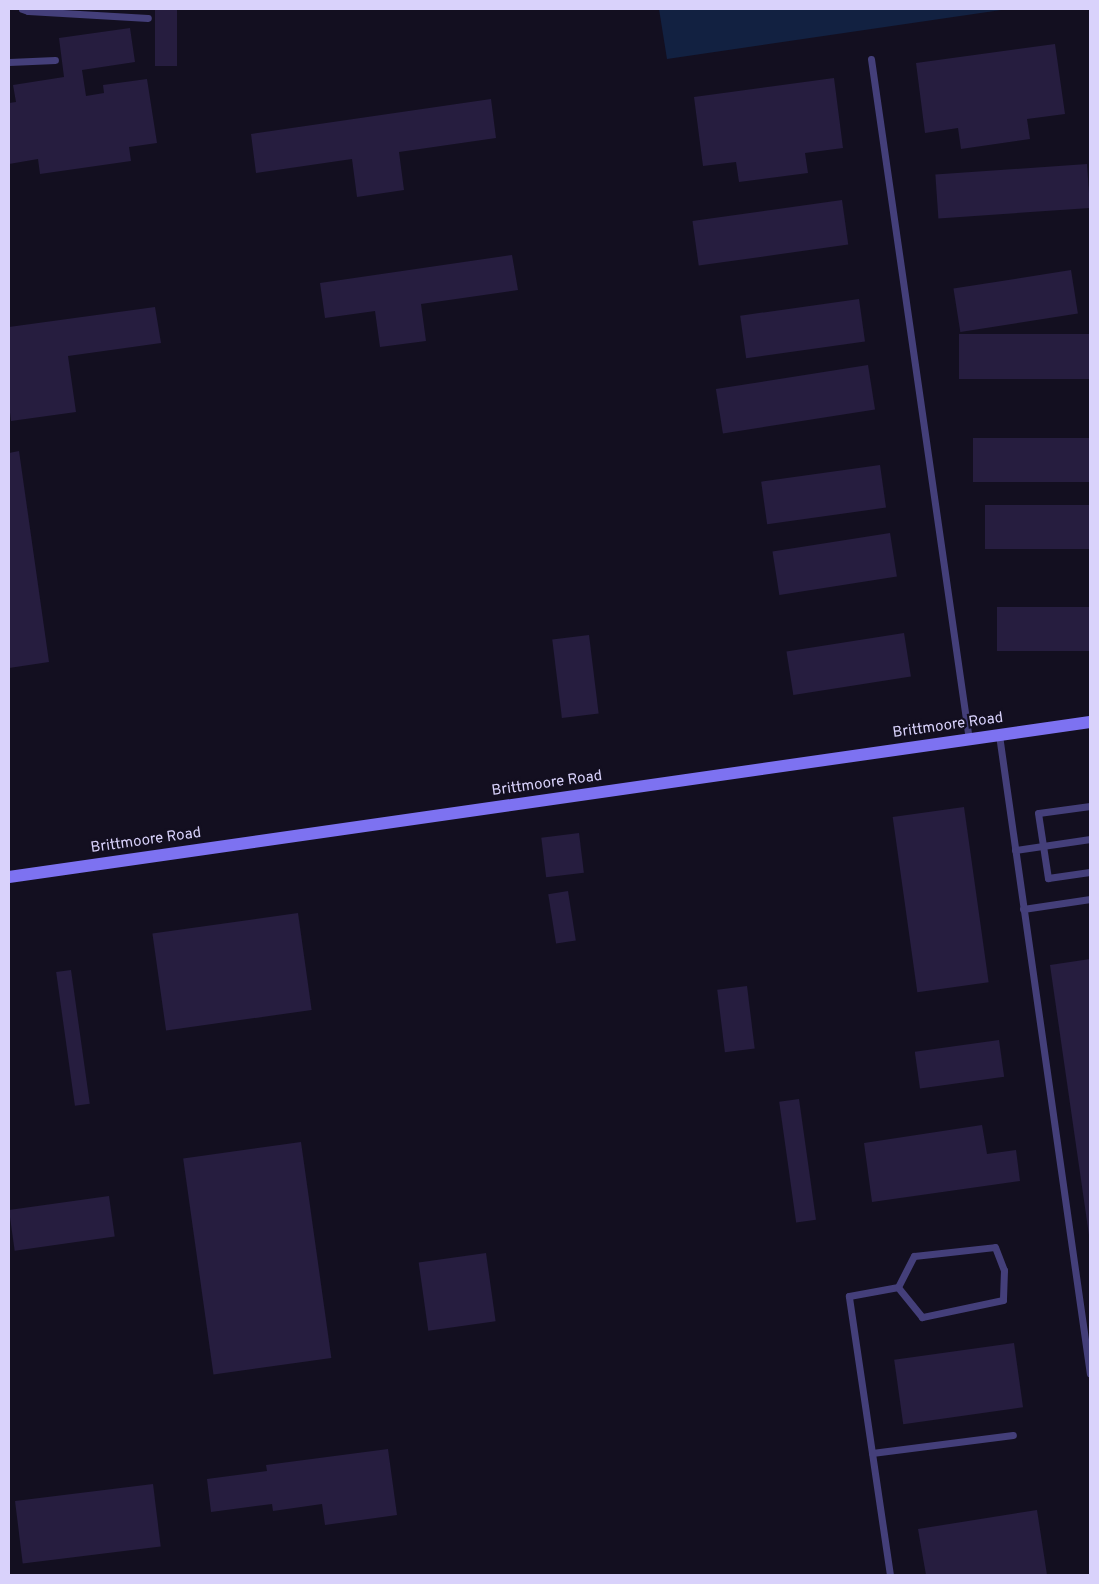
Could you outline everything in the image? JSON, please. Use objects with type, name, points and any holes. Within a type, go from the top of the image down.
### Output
[{"type":"main road","name":"Brittmoore Road","points":[[9,877],[1090,722]]},
{"type":"lane","points":[[22,9],[28,12],[148,18]]},
{"type":"lane","points":[[871,59],[969,740]]},
{"type":"lane","points":[[9,62],[55,60]]},
{"type":"lane","points":[[998,735],[1090,1374]]},
{"type":"lane","points":[[1090,806],[1038,813],[1048,878],[1090,872]]},
{"type":"lane","points":[[1015,850],[1090,839]]},
{"type":"lane","points":[[1023,909],[1090,899]]},
{"type":"lane","points":[[995,1247],[1004,1270],[1003,1300],[922,1318],[898,1287],[914,1256],[995,1247]]},
{"type":"lane","points":[[890,1575],[849,1296],[898,1287]]},
{"type":"lane","points":[[872,1453],[1013,1435]]},
{"type":"water","points":[[659,9],[1008,9],[667,59]]},
{"type":"building","points":[[155,9],[177,9],[177,66],[155,66]]},
{"type":"building","points":[[130,28],[135,62],[82,70],[86,96],[104,93],[103,85],[147,79],[157,143],[129,147],[131,161],[40,174],[38,159],[9,164],[9,103],[16,102],[13,85],[64,77],[59,38]]},
{"type":"building","points":[[1055,44],[1065,114],[1027,119],[1030,139],[961,149],[958,128],[925,133],[916,63]]},
{"type":"building","points":[[834,78],[843,148],[805,153],[808,173],[739,182],[736,162],[703,166],[694,97]]},
{"type":"building","points":[[491,99],[496,138],[399,152],[404,190],[357,197],[352,159],[256,173],[251,134]]},
{"type":"building","points":[[1087,164],[1090,208],[938,218],[935,175]]},
{"type":"building","points":[[842,200],[848,245],[699,266],[692,221]]},
{"type":"building","points":[[512,255],[518,290],[421,304],[426,341],[380,347],[375,311],[325,318],[320,283]]},
{"type":"building","points":[[1071,270],[1078,313],[960,332],[953,289]]},
{"type":"building","points":[[859,299],[865,342],[746,358],[740,316]]},
{"type":"building","points":[[155,307],[161,343],[68,356],[76,412],[11,421],[9,404],[9,327]]},
{"type":"building","points":[[959,334],[1090,334],[1090,379],[959,379]]},
{"type":"building","points":[[868,365],[875,409],[723,434],[716,389]]},
{"type":"building","points":[[973,438],[1090,438],[1090,482],[973,482]]},
{"type":"building","points":[[19,451],[49,662],[9,668],[9,453]]},
{"type":"building","points":[[880,465],[886,508],[767,524],[761,482]]},
{"type":"building","points":[[985,505],[1090,505],[1090,549],[985,549]]},
{"type":"building","points":[[890,533],[897,576],[779,595],[772,552]]},
{"type":"building","points":[[997,607],[1090,607],[1090,651],[997,651]]},
{"type":"building","points":[[904,633],[911,676],[793,695],[786,652]]},
{"type":"building","points":[[589,635],[599,713],[562,718],[552,640]]},
{"type":"building","points":[[964,807],[989,982],[917,992],[893,817]]},
{"type":"building","points":[[579,833],[584,873],[546,877],[541,838]]},
{"type":"building","points":[[568,891],[576,940],[556,944],[548,894]]},
{"type":"building","points":[[298,913],[312,1010],[166,1031],[152,933]]},
{"type":"building","points":[[1090,959],[1090,1235],[1089,1235],[1050,965]]},
{"type":"building","points":[[71,970],[90,1104],[75,1106],[56,972]]},
{"type":"building","points":[[747,986],[755,1049],[725,1052],[717,990]]},
{"type":"building","points":[[999,1040],[1004,1077],[920,1088],[915,1052]]},
{"type":"building","points":[[799,1099],[816,1220],[796,1223],[779,1102]]},
{"type":"building","points":[[982,1125],[987,1154],[1016,1150],[1020,1181],[872,1202],[864,1143]]},
{"type":"building","points":[[301,1142],[331,1358],[213,1374],[183,1159]]},
{"type":"building","points":[[109,1196],[115,1237],[15,1251],[9,1210]]},
{"type":"building","points":[[486,1253],[496,1321],[428,1331],[419,1262]]},
{"type":"building","points":[[1014,1343],[1023,1407],[903,1424],[894,1360]]},
{"type":"building","points":[[388,1449],[397,1515],[325,1525],[322,1504],[273,1511],[272,1504],[211,1512],[207,1479],[267,1471],[266,1465]]},
{"type":"building","points":[[153,1484],[161,1547],[23,1563],[15,1501]]},
{"type":"building","points":[[1037,1510],[1047,1575],[926,1575],[918,1529]]}]
